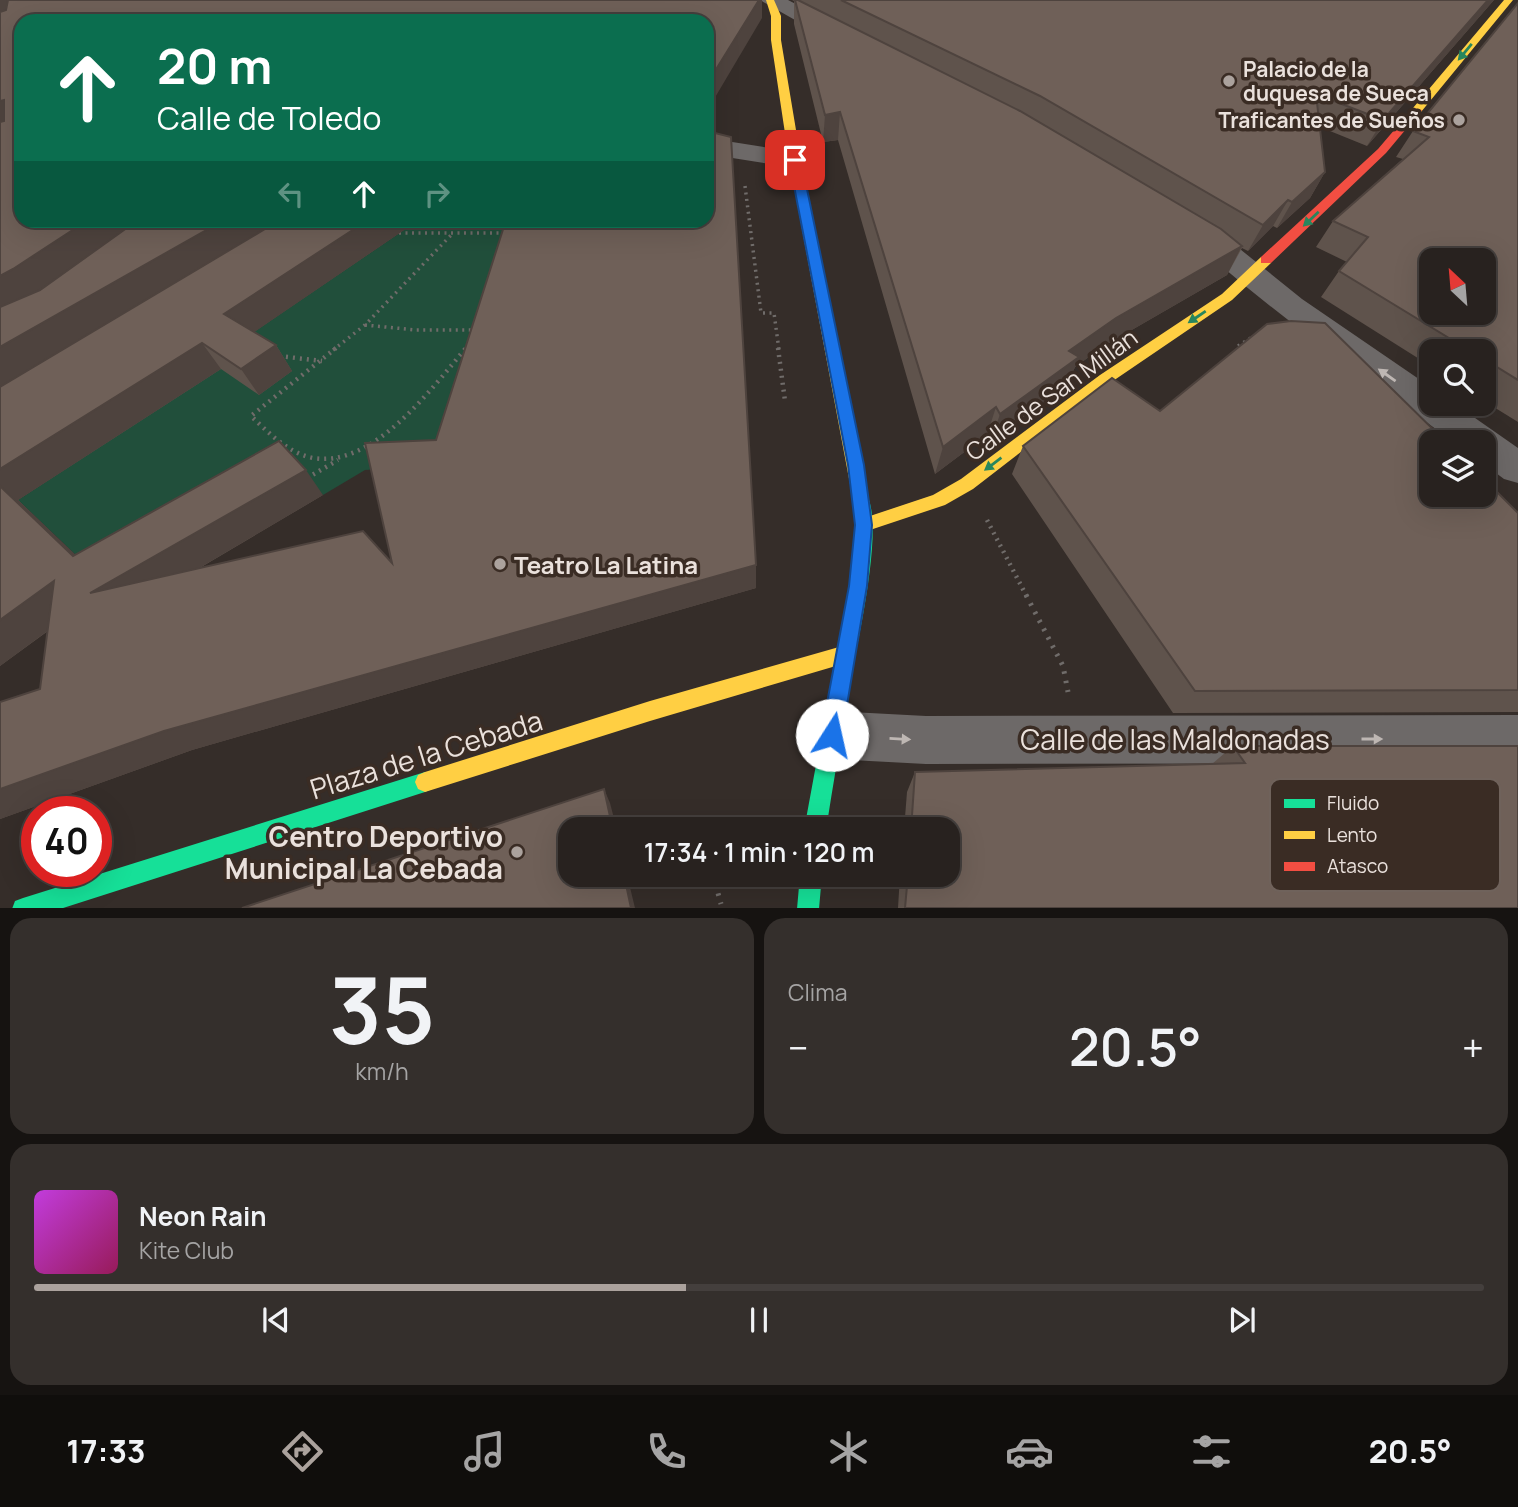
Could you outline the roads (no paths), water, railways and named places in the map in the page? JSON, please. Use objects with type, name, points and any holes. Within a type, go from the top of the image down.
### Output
[{"type":"street","points":[[771,0],[866,49]]},
{"type":"street","points":[[771,0],[776,16],[776,40],[795,160],[856,465],[864,525],[858,586],[817,817]]},
{"type":"street","name":"Calle de San Millán","points":[[864,525],[939,500],[967,484],[1105,379],[1227,298],[1382,151],[1509,0]]},
{"type":"street","points":[[714,147],[795,160]]},
{"type":"street","points":[[1173,220],[1219,248],[1290,307],[1465,430]]},
{"type":"street","points":[[1496,452],[1518,468]]},
{"type":"street","name":"Plaza de la Cebada","points":[[23,908],[660,708],[846,654]]},
{"type":"street","name":"Calle de las Maldonadas","points":[[834,721],[926,740],[1518,739]]},
{"type":"street","points":[[808,908],[810,887]]},
{"type":"place","name":"Palacio de la duquesa de Sueca","points":[[1229,81]]},
{"type":"place","name":"Traficantes de Sueños","points":[[1459,120]]},
{"type":"place","name":"Teatro La Latina","points":[[500,564]]},
{"type":"place","name":"Centro Deportivo Municipal La Cebada","points":[[517,852]]}]
